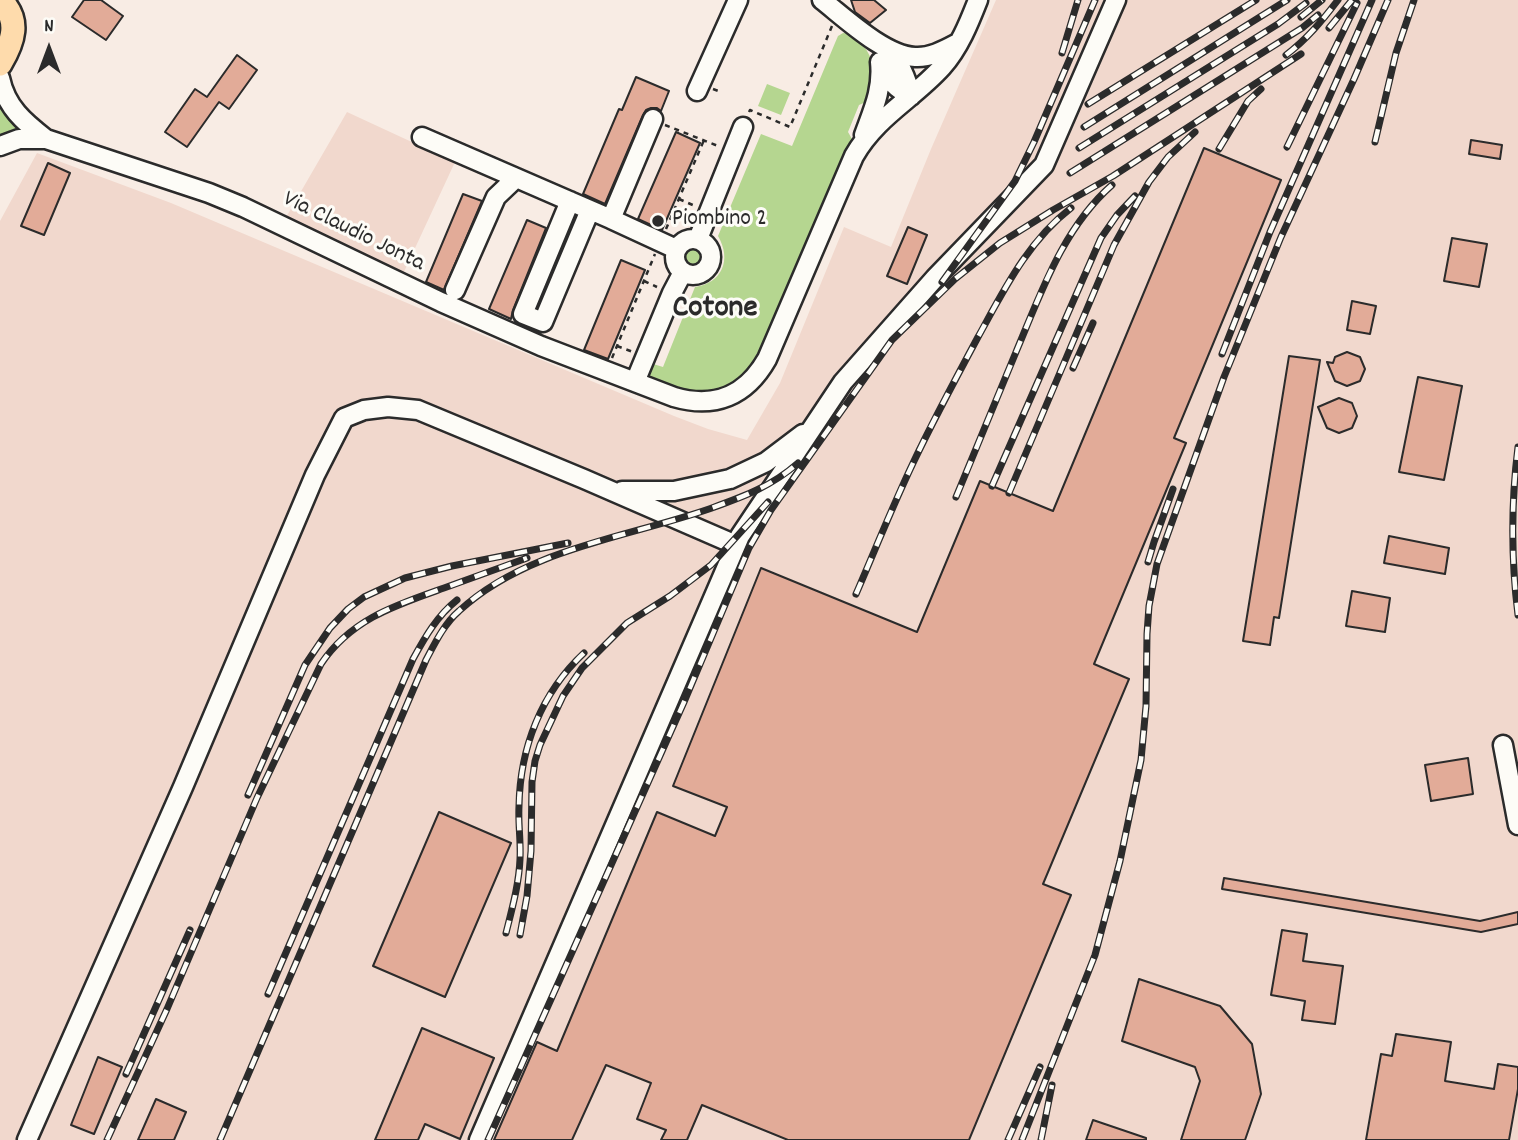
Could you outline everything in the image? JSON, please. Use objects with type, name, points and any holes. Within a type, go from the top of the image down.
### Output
[{"type":"main road","points":[[0,64],[12,39],[11,6]]},
{"type":"street","points":[[697,91],[738,0]]},
{"type":"street","name":"Via Claudio Jonta","points":[[0,146],[19,139],[46,139],[220,198],[541,346],[674,397],[687,401],[714,401],[728,397],[751,382],[760,371],[862,142],[944,65],[966,29],[978,0]]},
{"type":"street","points":[[479,1140],[740,536],[843,382],[934,278],[1044,165],[1116,0]]},
{"type":"street","points":[[830,6],[865,34],[883,55],[896,59],[905,73],[911,96]]},
{"type":"street","points":[[883,55],[928,56],[958,44]]},
{"type":"street","points":[[862,142],[880,90],[883,55]]},
{"type":"street","name":"Via Claudio Jonta","points":[[0,78],[12,108],[46,139]]},
{"type":"street","points":[[611,219],[653,119]]},
{"type":"street","points":[[698,239],[743,127]]},
{"type":"street","points":[[422,137],[676,249]]},
{"type":"street","points":[[455,290],[496,197],[516,178]]},
{"type":"street","points":[[570,201],[523,314],[542,322],[590,210]]},
{"type":"street","points":[[698,239],[709,247],[711,261],[703,272],[690,275],[678,268],[675,262],[676,249],[685,240],[698,239]]},
{"type":"street","points":[[635,382],[683,272]]},
{"type":"street","points":[[27,1140],[183,787],[314,475],[344,418],[364,410],[388,407],[418,410],[736,545]]},
{"type":"street","points":[[603,488],[628,492],[674,491],[730,479],[766,462],[814,425]]},
{"type":"street","points":[[1503,745],[1518,825]]},
{"type":"path","points":[[743,127],[750,110],[790,127],[830,6]]},
{"type":"path","points":[[653,119],[733,152]]},
{"type":"path","points":[[679,199],[708,212]]},
{"type":"shaded area","points":[[996,0],[1518,0],[1518,1140],[0,1140],[0,221],[37,153],[171,203],[674,416],[747,440],[780,383],[844,227],[891,247]]},
{"type":"shaded area","points":[[347,112],[455,162],[403,274],[285,219]]},
{"type":"green space","points":[[843,33],[853,36],[867,50],[873,71],[871,86],[866,102],[859,105],[848,132],[852,139],[761,356],[750,370],[726,390],[709,393],[687,392],[657,383],[649,374],[650,363],[663,367],[695,287],[712,281],[722,269],[724,254],[718,236],[761,134],[792,146],[838,36]]},
{"type":"green space","points":[[767,84],[790,93],[781,115],[758,106]]},
{"type":"green space","points":[[0,97],[28,132],[0,140]]},
{"type":"green space","points":[[693,247],[700,250],[703,257],[700,264],[693,267],[686,264],[683,257],[686,250]]},
{"type":"building","points":[[84,0],[101,0],[123,16],[106,40],[72,17]]},
{"type":"building","points":[[851,0],[874,0],[886,10],[870,23],[855,12]]},
{"type":"building","points":[[237,55],[257,70],[229,109],[219,102],[187,147],[165,132],[195,89],[207,97]]},
{"type":"building","points":[[636,77],[669,91],[661,111],[651,108],[643,115],[605,204],[583,194],[619,109],[622,110]]},
{"type":"building","points":[[676,132],[700,143],[662,230],[638,219]]},
{"type":"building","points":[[1471,140],[1502,145],[1500,159],[1469,154]]},
{"type":"building","points":[[1204,148],[1281,180],[1174,438],[1186,443],[1094,664],[1129,679],[1043,884],[1071,895],[969,1140],[788,1140],[702,1105],[687,1140],[661,1140],[666,1130],[637,1119],[651,1083],[606,1065],[572,1140],[494,1140],[537,1042],[557,1051],[657,812],[715,836],[727,807],[673,786],[761,568],[917,632],[980,481],[1053,511]]},
{"type":"building","points":[[48,163],[70,173],[44,235],[21,226]]},
{"type":"building","points":[[463,194],[482,201],[444,290],[426,282]]},
{"type":"building","points":[[527,220],[546,228],[511,319],[489,309]]},
{"type":"building","points":[[908,227],[927,235],[907,284],[887,276]]},
{"type":"building","points":[[1452,238],[1487,244],[1479,287],[1444,281]]},
{"type":"building","points":[[621,260],[645,270],[608,359],[584,350]]},
{"type":"building","points":[[1352,301],[1376,306],[1370,334],[1347,330]]},
{"type":"building","points":[[1347,352],[1360,357],[1365,369],[1360,381],[1347,386],[1335,381],[1327,362],[1333,363],[1335,357]]},
{"type":"building","points":[[1289,356],[1320,360],[1279,618],[1274,617],[1270,645],[1243,641]]},
{"type":"building","points":[[1418,377],[1462,386],[1444,480],[1399,472]]},
{"type":"building","points":[[1339,398],[1352,403],[1357,416],[1352,428],[1339,433],[1327,428],[1318,407]]},
{"type":"building","points":[[1389,536],[1449,548],[1445,574],[1384,563]]},
{"type":"building","points":[[1352,591],[1390,598],[1385,632],[1346,626]]},
{"type":"building","points":[[1468,758],[1473,794],[1431,801],[1425,765]]},
{"type":"building","points":[[439,812],[511,843],[445,997],[373,966]]},
{"type":"building","points":[[1224,878],[1480,921],[1518,912],[1518,924],[1481,932],[1222,889]]},
{"type":"building","points":[[1282,930],[1307,934],[1303,961],[1343,966],[1335,1024],[1302,1020],[1305,1001],[1271,995]]},
{"type":"building","points":[[1139,979],[1220,1006],[1252,1044],[1261,1094],[1245,1140],[1181,1140],[1200,1081],[1195,1067],[1122,1041]]},
{"type":"building","points":[[422,1028],[494,1058],[460,1139],[425,1124],[418,1140],[375,1140]]},
{"type":"building","points":[[1396,1034],[1451,1042],[1445,1081],[1494,1089],[1498,1064],[1518,1067],[1518,1089],[1509,1140],[1366,1140],[1381,1054],[1392,1056]]},
{"type":"building","points":[[98,1057],[122,1067],[94,1134],[71,1125]]},
{"type":"building","points":[[156,1099],[186,1112],[174,1140],[138,1140]]},
{"type":"building","points":[[1093,1120],[1146,1138],[1146,1140],[1086,1140]]},
{"type":"railway","points":[[1062,53],[1078,0]]},
{"type":"railway","points":[[942,282],[1015,181],[1095,0]]},
{"type":"railway","points":[[1088,104],[1256,0]]},
{"type":"railway","points":[[1084,127],[1287,0]]},
{"type":"railway","points":[[1301,17],[1322,0]]},
{"type":"railway","points":[[1286,55],[1301,43],[1338,0]]},
{"type":"railway","points":[[1329,28],[1352,0]]},
{"type":"railway","points":[[1222,354],[1270,232],[1372,0]]},
{"type":"railway","points":[[1022,1140],[1095,955],[1120,861],[1141,760],[1146,706],[1149,606],[1157,564],[1224,377],[1281,237],[1388,0]]},
{"type":"railway","points":[[1375,142],[1396,53],[1414,0]]},
{"type":"railway","points":[[1079,148],[1278,24],[1306,3]]},
{"type":"railway","points":[[1287,147],[1357,3]]},
{"type":"railway","points":[[1070,173],[1302,28],[1318,15]]},
{"type":"railway","points":[[488,1140],[684,702],[749,548],[771,510],[892,340],[955,279],[1000,243],[1113,176],[1301,54]]},
{"type":"railway","points":[[1219,149],[1248,101],[1261,89]]},
{"type":"railway","points":[[1009,493],[1114,245],[1149,182],[1168,157],[1195,132]]},
{"type":"railway","points":[[956,497],[1055,262],[1080,221],[1112,185]]},
{"type":"railway","points":[[992,486],[1101,238],[1135,196]]},
{"type":"railway","points":[[856,594],[922,445],[997,302],[1042,235],[1071,208]]},
{"type":"railway","points":[[1073,368],[1093,323]]},
{"type":"railway","points":[[1518,447],[1513,531],[1518,615]]},
{"type":"railway","points":[[220,1140],[426,660],[449,622],[486,590],[545,559],[733,500],[767,485],[798,463]]},
{"type":"railway","points":[[1148,562],[1173,489]]},
{"type":"railway","points":[[520,935],[531,851],[535,761],[563,696],[582,668],[627,623],[670,596],[711,565],[768,502]]},
{"type":"railway","points":[[248,795],[305,665],[330,628],[348,609],[364,597],[405,578],[568,543]]},
{"type":"railway","points":[[107,1140],[167,1009],[257,798],[321,664],[346,636],[376,615],[527,558]]},
{"type":"railway","points":[[268,994],[413,659],[437,620],[457,600]]},
{"type":"railway","points":[[506,933],[519,868],[520,784],[529,743],[545,704],[556,686],[584,653]]},
{"type":"railway","points":[[126,1074],[190,930]]},
{"type":"railway","points":[[1008,1140],[1040,1067]]},
{"type":"railway","points":[[1041,1140],[1052,1085]]},
{"type":"place","name":"Piombino 2","points":[[658,221]]},
{"type":"district","name":"Cotone","points":[[715,311]]}]
